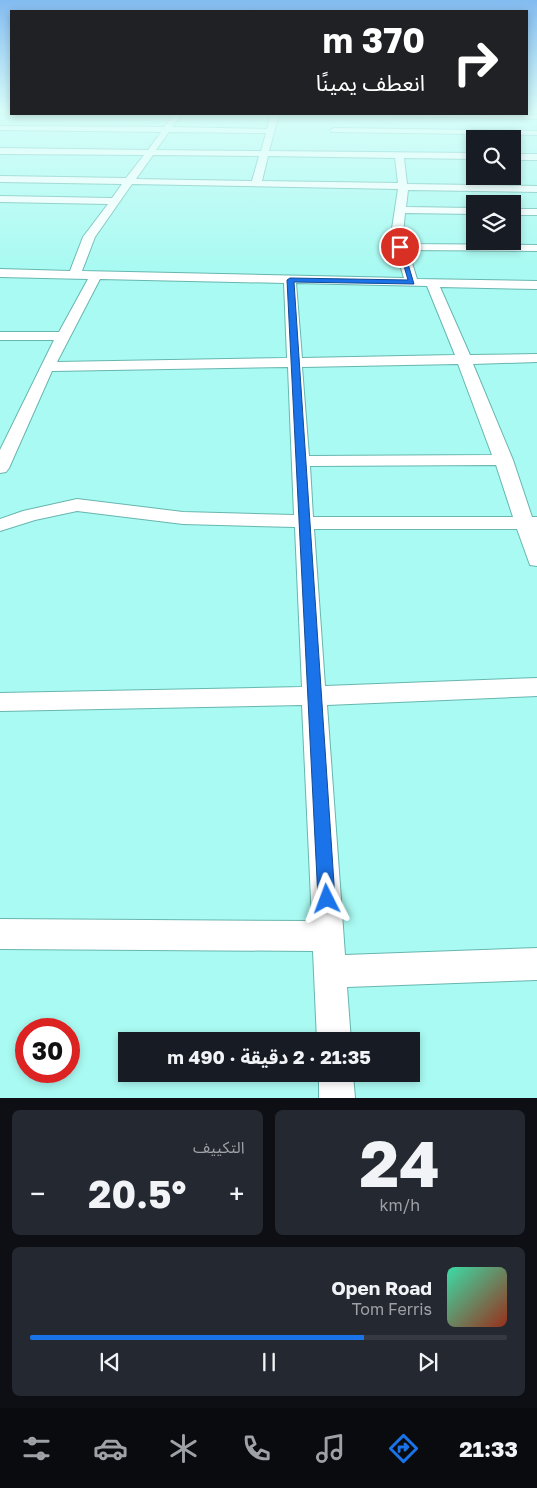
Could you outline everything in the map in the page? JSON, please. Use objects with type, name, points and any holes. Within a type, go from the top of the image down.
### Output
[{"type":"street","points":[[74,275],[89,237],[142,163]]},
{"type":"street","points":[[256,184],[260,163]]},
{"type":"street","points":[[401,163],[403,187],[397,235],[412,282]]},
{"type":"street","points":[[0,179],[537,189]]},
{"type":"street","points":[[0,200],[115,202]]},
{"type":"street","points":[[399,210],[466,211]]},
{"type":"street","points":[[521,212],[537,212]]},
{"type":"street","points":[[400,247],[537,248]]},
{"type":"street","points":[[0,274],[537,285]]},
{"type":"street","points":[[0,468],[47,367],[96,275]]},
{"type":"street","points":[[290,280],[333,1032]]},
{"type":"street","points":[[432,283],[466,359],[504,460],[531,523],[537,560]]},
{"type":"street","points":[[0,336],[65,336]]},
{"type":"street","points":[[47,367],[537,358]]},
{"type":"street","points":[[299,461],[504,460]]},
{"type":"street","points":[[0,525],[30,515],[77,506],[183,518],[286,519],[304,523],[531,523]]},
{"type":"street","points":[[0,702],[315,696],[537,687]]},
{"type":"street","points":[[0,934],[329,936]]},
{"type":"street","points":[[330,972],[537,964]]},
{"type":"street","points":[[336,1082],[337,1098]]},
{"type":"route","points":[[327,899],[299,461],[290,280],[412,282],[400,247]]}]
